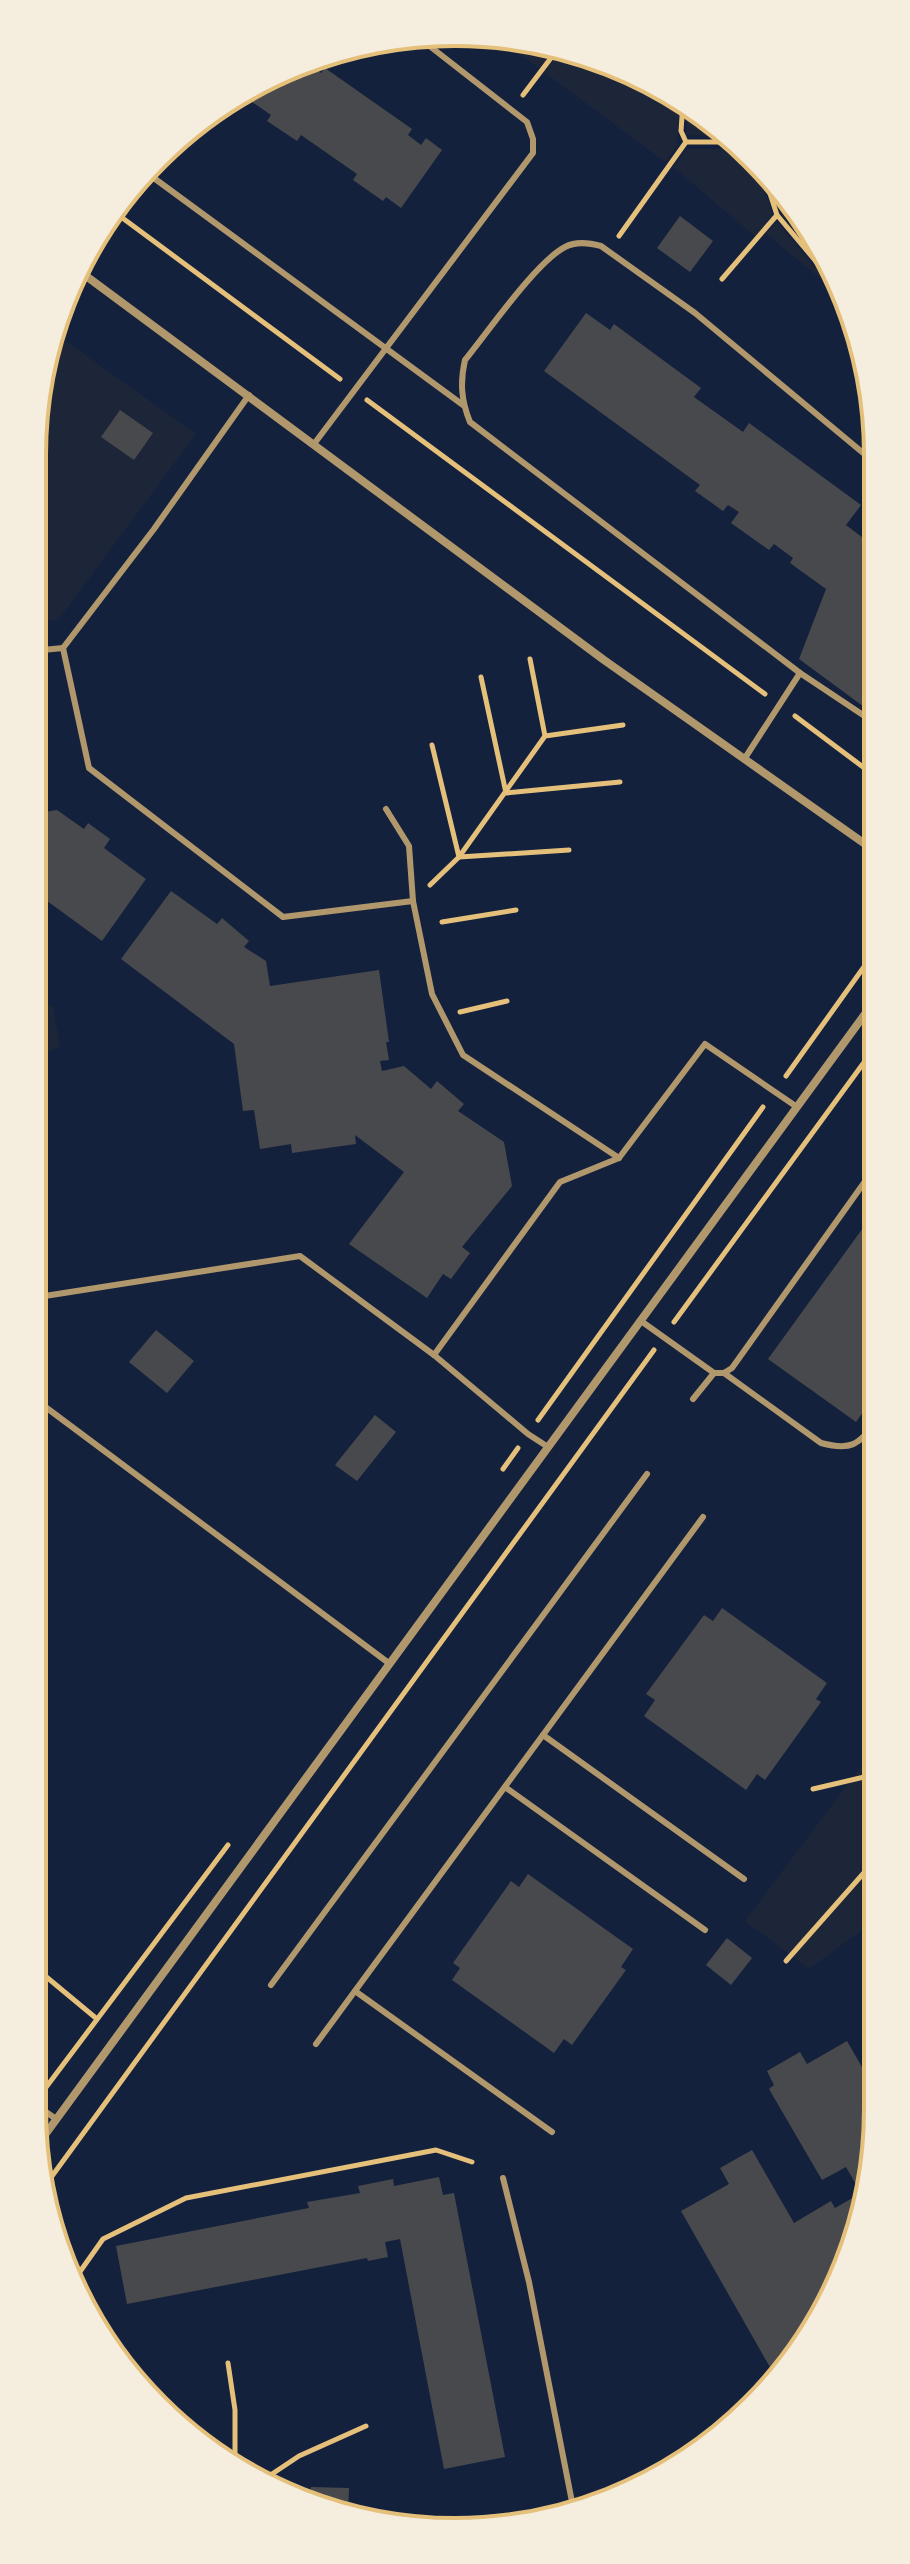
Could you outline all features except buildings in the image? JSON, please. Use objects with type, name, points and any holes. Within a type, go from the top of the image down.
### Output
[{"type":"street","points":[[87,277],[604,660],[864,843]]},
{"type":"street","points":[[47,2132],[864,1015]]},
{"type":"lane","points":[[314,444],[533,153],[533,139],[527,122],[431,47]]},
{"type":"lane","points":[[154,178],[463,405]]},
{"type":"lane","points":[[864,454],[695,313],[601,246],[587,243],[568,245],[549,258],[465,360],[461,379],[463,405],[470,422],[800,673],[864,716]]},
{"type":"lane","points":[[46,650],[63,648],[154,529],[249,395]]},
{"type":"lane","points":[[63,648],[89,768],[283,917],[413,901]]},
{"type":"lane","points":[[745,758],[800,673]]},
{"type":"lane","points":[[386,809],[409,846],[413,901],[432,994],[463,1055],[619,1158]]},
{"type":"lane","points":[[434,1355],[560,1182],[619,1158],[705,1044],[797,1107]]},
{"type":"lane","points":[[724,1373],[738,1361],[864,1183]]},
{"type":"lane","points":[[46,1296],[300,1256],[434,1355],[528,1434],[548,1447]]},
{"type":"lane","points":[[641,1321],[714,1373],[724,1373],[821,1443],[850,1446],[864,1438]]},
{"type":"lane","points":[[693,1399],[714,1373]]},
{"type":"lane","points":[[46,1407],[390,1664]]},
{"type":"lane","points":[[271,1985],[647,1474]]},
{"type":"lane","points":[[316,2044],[703,1517]]},
{"type":"lane","points":[[543,1735],[744,1879]]},
{"type":"lane","points":[[505,1787],[705,1930]]},
{"type":"lane","points":[[355,1991],[552,2132]]},
{"type":"lane","points":[[46,2112],[56,2119]]},
{"type":"lane","points":[[503,2178],[529,2282],[572,2501]]},
{"type":"path","points":[[513,108],[551,58]]},
{"type":"path","points":[[682,115],[681,131],[686,142]]},
{"type":"path","points":[[686,142],[718,142]]},
{"type":"path","points":[[608,251],[686,142]]},
{"type":"path","points":[[770,195],[777,215],[813,258]]},
{"type":"path","points":[[722,279],[777,215]]},
{"type":"path","points":[[122,218],[864,768]]},
{"type":"path","points":[[413,901],[459,857],[545,736],[530,659]]},
{"type":"path","points":[[481,677],[506,793]]},
{"type":"path","points":[[545,736],[623,725]]},
{"type":"path","points":[[432,745],[459,857]]},
{"type":"path","points":[[506,793],[620,782]]},
{"type":"path","points":[[459,857],[569,850]]},
{"type":"path","points":[[442,922],[516,910]]},
{"type":"path","points":[[501,1472],[864,967]]},
{"type":"path","points":[[455,1014],[507,1001]]},
{"type":"path","points":[[52,2177],[864,1062]]},
{"type":"path","points":[[813,1789],[864,1777]]},
{"type":"path","points":[[46,2086],[231,1841]]},
{"type":"path","points":[[786,1961],[864,1873]]},
{"type":"path","points":[[46,1977],[97,2019]]},
{"type":"path","points":[[80,2272],[103,2239],[186,2198],[436,2150],[472,2162]]},
{"type":"path","points":[[228,2363],[235,2410],[235,2453]]},
{"type":"path","points":[[271,2475],[299,2456],[366,2426]]},
{"type":"shaded area","points":[[515,50],[561,60],[612,77],[679,113],[677,147],[665,162]]},
{"type":"shaded area","points":[[687,119],[711,136],[686,135]]},
{"type":"shaded area","points":[[686,149],[727,149],[763,185],[772,214],[756,237],[673,167]]},
{"type":"shaded area","points":[[775,201],[802,239],[778,211]]},
{"type":"shaded area","points":[[777,222],[826,283],[765,233]]},
{"type":"shaded area","points":[[63,339],[196,434],[58,620],[46,620],[46,455],[49,402]]},
{"type":"shaded area","points":[[46,1002],[53,1007],[60,1047],[46,1053]]},
{"type":"shaded area","points":[[864,1762],[864,1928],[809,1969],[745,1921]]}]
